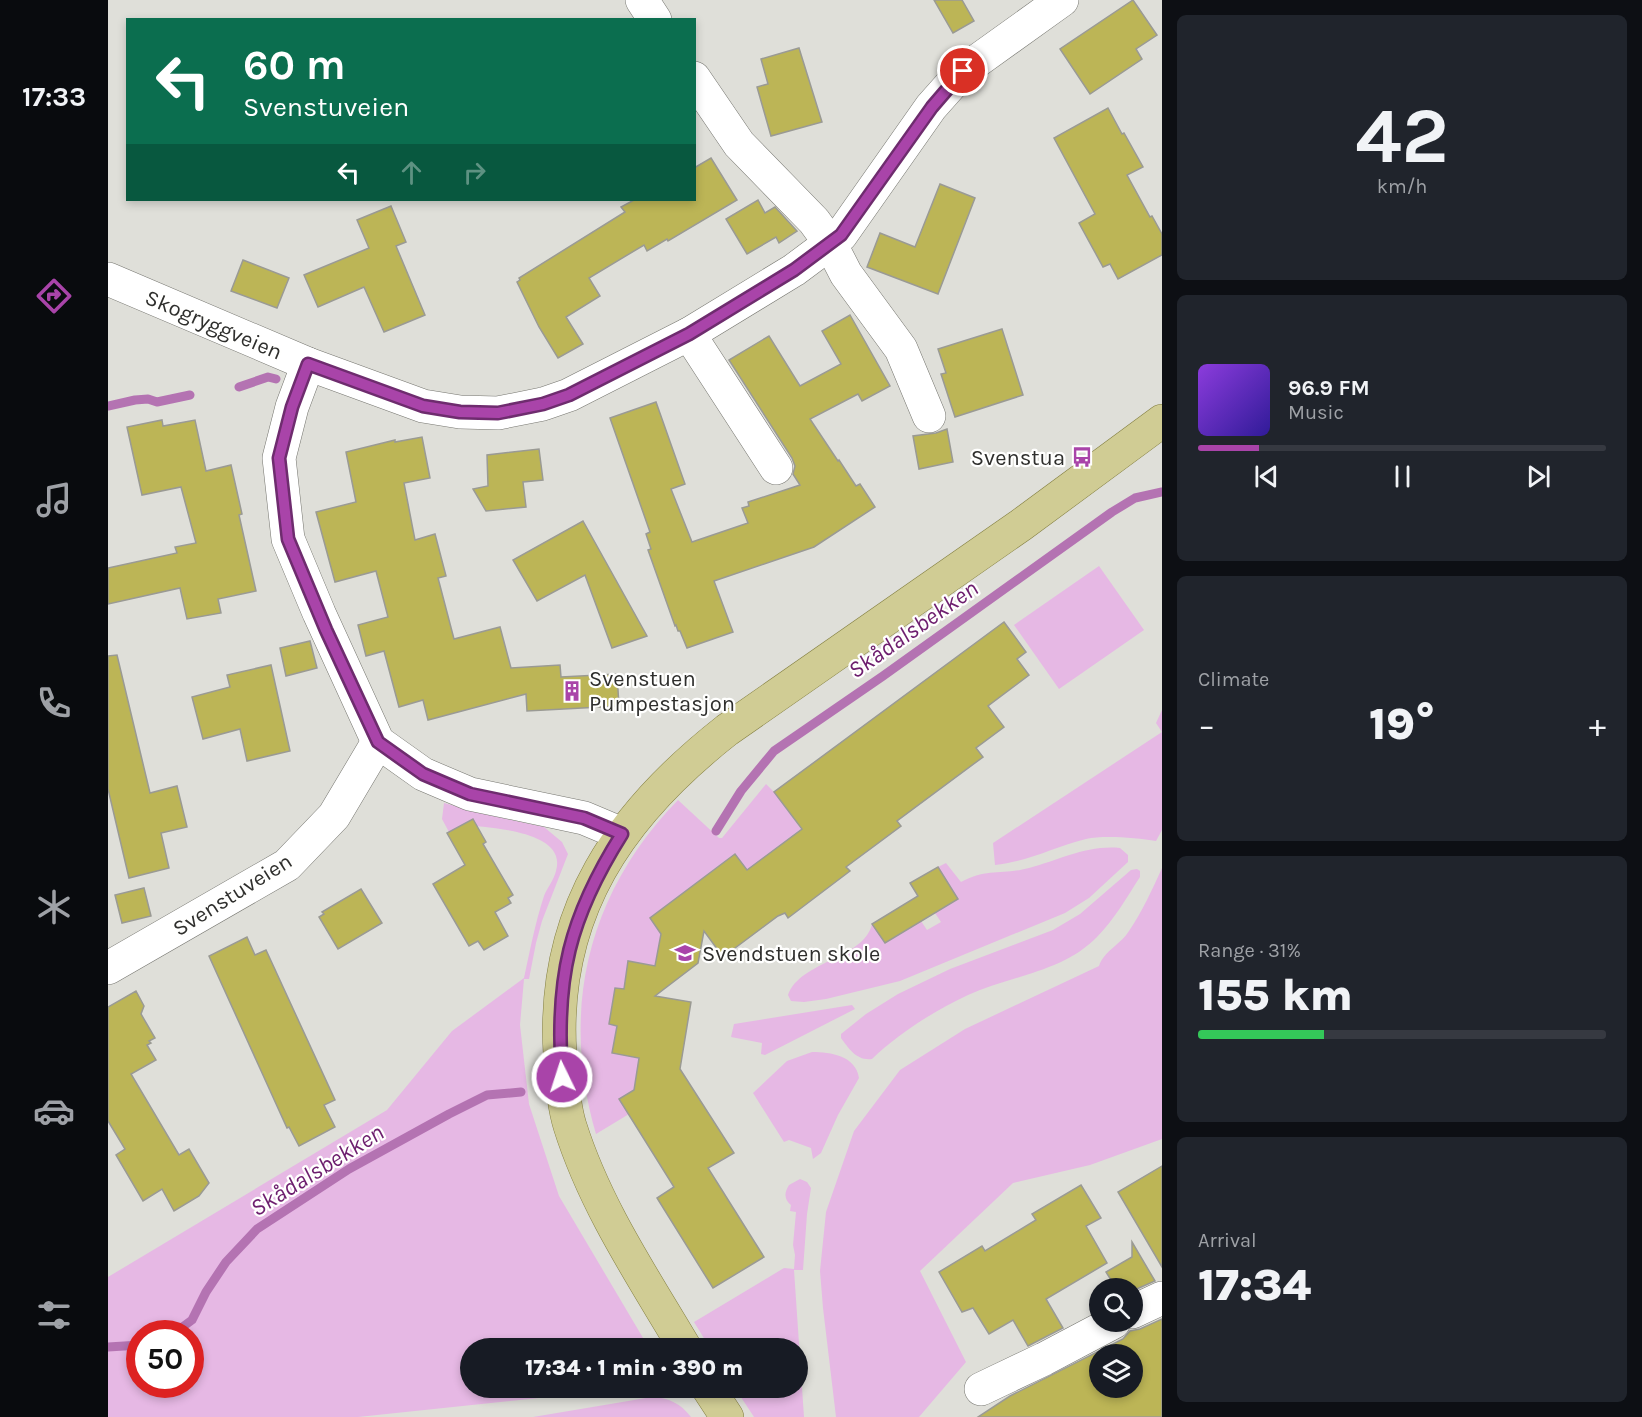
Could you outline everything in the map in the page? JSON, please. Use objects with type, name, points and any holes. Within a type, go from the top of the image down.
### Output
[{"type":"main road","points":[[679,1338],[615,1228],[592,1183],[569,1124],[562,1077],[560,1010],[568,950],[592,886],[622,834],[670,778],[728,730],[1020,525],[1162,421]]},
{"type":"main road","points":[[715,1398],[727,1417]]},
{"type":"street","points":[[642,0],[654,18]]},
{"type":"street","name":"Skogryggveien","points":[[108,279],[308,364],[423,406],[460,412],[498,413],[543,404],[569,395],[689,334],[794,270],[841,235],[932,107],[963,71],[1062,0]]},
{"type":"street","points":[[696,81],[739,144],[814,221],[830,243],[846,274],[901,349],[929,416]]},
{"type":"street","points":[[689,334],[776,468]]},
{"type":"street","points":[[308,364],[292,407],[279,458],[288,539],[323,623],[378,742],[423,774],[470,794],[584,818],[622,834]]},
{"type":"street","name":"Svenstuveien","points":[[108,968],[287,865],[334,816],[378,742]]},
{"type":"street","points":[[1143,1307],[1162,1298]]},
{"type":"street","points":[[981,1389],[1095,1332]]},
{"type":"shaded area","points":[[1099,566],[1144,630],[1059,689],[1014,625]]},
{"type":"shaded area","points":[[1162,710],[1162,732],[1156,723]]},
{"type":"shaded area","points":[[1162,732],[1162,830],[1156,841],[1121,837],[1086,839],[1018,861],[995,865],[993,843]]},
{"type":"shaded area","points":[[766,784],[801,829],[747,870],[734,854],[650,918],[661,934],[655,966],[628,962],[624,989],[615,988],[609,1024],[617,1026],[612,1053],[639,1058],[634,1090],[619,1099],[629,1114],[596,1134],[585,1088],[581,1043],[582,999],[589,956],[603,914],[622,874],[647,836],[678,800],[719,838],[722,838]]},
{"type":"shaded area","points":[[444,803],[544,827],[562,842],[568,854],[542,921],[529,979],[524,979],[520,1025],[529,1104],[559,1196],[643,1338],[460,1338],[460,1398],[539,1398],[358,1417],[108,1417],[108,1277],[387,1110],[452,1031],[524,978],[538,916],[544,896],[556,871],[557,858],[551,848],[529,835],[477,826],[472,819],[449,832],[442,819]]},
{"type":"shaded area","points":[[1120,848],[1128,855],[1128,862],[1089,898],[1065,913],[900,981],[804,1002],[791,1001],[788,995],[805,974],[857,945],[867,936],[872,924],[885,943],[921,921],[927,930],[941,922],[935,913],[957,899],[938,867],[946,863],[961,882],[987,873],[1029,868],[1084,851]]},
{"type":"shaded area","points":[[1162,868],[1162,1139],[1090,1165],[1013,1183],[920,1271],[966,1362],[919,1417],[836,1417],[820,1271],[826,1212],[854,1131],[900,1070],[965,1029],[1099,966],[1134,924]]},
{"type":"shaded area","points":[[1131,870],[1140,871],[1140,877],[1109,923],[1083,949],[1068,958],[1036,972],[984,988],[955,1001],[905,1032],[872,1059],[858,1056],[841,1038],[841,1034],[866,1014],[898,994],[950,969],[1053,930],[1080,914]]},
{"type":"shaded area","points":[[852,1005],[855,1009],[765,1055],[761,1054],[762,1043],[731,1037],[734,1024]]},
{"type":"shaded area","points":[[812,1052],[834,1054],[848,1060],[857,1071],[859,1078],[838,1115],[821,1153],[813,1159],[811,1148],[789,1140],[784,1142],[753,1093],[787,1061]]},
{"type":"shaded area","points":[[800,1179],[807,1182],[811,1188],[803,1270],[794,1270],[799,1338],[704,1338],[694,1322],[784,1268],[794,1269],[793,1245],[796,1212],[790,1211],[791,1205],[786,1198],[789,1185]]},
{"type":"shaded area","points":[[658,1398],[674,1402],[691,1417],[533,1417]]},
{"type":"shaded area","points":[[742,1398],[803,1398],[804,1417],[754,1417]]},
{"type":"building","points":[[934,0],[962,0],[974,21],[953,33]]},
{"type":"building","points":[[1133,0],[1157,35],[1136,49],[1142,59],[1090,94],[1060,49]]},
{"type":"building","points":[[799,48],[822,122],[771,136],[757,87],[768,84],[761,59]]},
{"type":"building","points":[[1108,108],[1143,167],[1127,175],[1162,234],[1162,255],[1118,279],[1110,264],[1103,267],[1079,223],[1095,214],[1054,138]]},
{"type":"building","points":[[711,158],[737,200],[668,241],[667,239],[647,251],[644,245],[589,278],[600,296],[566,317],[583,344],[558,358],[539,327],[517,282],[519,278],[625,212],[621,207],[632,201],[696,201],[696,167]]},
{"type":"building","points":[[940,184],[975,198],[938,294],[867,267],[880,233],[915,247]]},
{"type":"building","points":[[758,200],[765,213],[775,207],[797,231],[779,243],[776,237],[747,254],[726,219]]},
{"type":"building","points":[[391,206],[406,242],[396,246],[425,315],[384,332],[364,287],[318,307],[304,275],[369,248],[357,220]]},
{"type":"building","points":[[243,260],[289,278],[277,308],[231,291]]},
{"type":"building","points":[[850,315],[890,386],[862,401],[858,394],[810,419],[856,486],[860,484],[875,507],[814,547],[714,581],[733,632],[687,648],[680,631],[675,626],[648,550],[651,549],[646,534],[650,532],[610,418],[656,402],[685,484],[671,489],[692,542],[748,523],[742,508],[749,506],[748,502],[800,485],[793,474],[795,466],[792,458],[729,360],[769,336],[800,386],[841,364],[822,331]]},
{"type":"building","points":[[1002,329],[1023,395],[955,417],[941,374],[946,373],[938,349]]},
{"type":"building","points":[[162,420],[163,426],[195,420],[206,471],[231,465],[242,514],[239,515],[256,591],[218,599],[221,613],[187,619],[180,588],[108,604],[108,568],[177,553],[175,547],[196,543],[181,487],[142,495],[127,427]]},
{"type":"building","points":[[947,429],[953,462],[919,469],[913,436]]},
{"type":"building","points":[[422,437],[430,478],[404,483],[415,540],[435,534],[446,576],[438,578],[454,639],[500,627],[511,668],[560,665],[561,677],[617,674],[619,706],[527,711],[526,694],[428,720],[423,700],[399,707],[384,651],[366,656],[358,625],[388,617],[376,571],[335,582],[316,512],[356,502],[346,452],[395,440],[395,442]]},
{"type":"building","points":[[539,449],[543,480],[523,482],[526,507],[486,511],[473,489],[488,486],[487,455]]},
{"type":"building","points":[[583,521],[647,636],[612,648],[585,575],[537,601],[513,560]]},
{"type":"building","name":"Svendstuen skole","points":[[1004,622],[1026,652],[1017,659],[1029,675],[988,706],[1004,727],[976,748],[983,757],[897,821],[901,826],[846,867],[850,871],[788,918],[785,913],[778,916],[723,957],[704,931],[698,963],[655,996],[691,1002],[680,1069],[734,1153],[708,1168],[764,1257],[713,1288],[657,1198],[674,1187],[619,1099],[634,1090],[639,1058],[612,1053],[617,1026],[609,1024],[615,988],[624,989],[628,961],[655,966],[661,934],[650,918],[735,854],[747,870],[802,829],[774,792]]},
{"type":"building","points":[[310,641],[317,668],[286,676],[280,648]]},
{"type":"building","points":[[117,655],[150,793],[177,786],[187,827],[161,833],[169,868],[129,878],[108,789],[108,656]]},
{"type":"building","points":[[271,665],[290,751],[247,761],[240,729],[203,739],[192,697],[230,687],[227,675]]},
{"type":"building","points":[[473,819],[486,842],[483,844],[513,895],[508,898],[511,903],[495,912],[508,936],[484,950],[478,941],[469,946],[433,884],[465,865],[447,833]]},
{"type":"building","points":[[938,867],[958,899],[885,943],[872,924],[918,896],[910,883]]},
{"type":"building","points":[[144,888],[151,916],[122,923],[115,895]]},
{"type":"building","points":[[361,889],[382,923],[338,949],[319,917],[324,914],[322,912]]},
{"type":"building","points":[[247,937],[255,955],[266,950],[335,1100],[324,1105],[335,1127],[299,1146],[289,1127],[287,1128],[209,956]]},
{"type":"building","points":[[136,991],[144,1006],[141,1014],[155,1038],[147,1045],[156,1060],[131,1074],[179,1155],[189,1149],[209,1183],[199,1196],[174,1211],[162,1189],[143,1201],[116,1155],[125,1149],[108,1121],[108,1007]]},
{"type":"building","points":[[1162,1166],[1162,1267],[1118,1192]]},
{"type":"building","points":[[1081,1185],[1101,1218],[1086,1226],[1107,1263],[1046,1299],[1063,1328],[1028,1346],[1013,1320],[989,1334],[973,1308],[962,1312],[939,1272],[982,1246],[985,1251],[1036,1220],[1032,1214]]},
{"type":"building","points":[[1132,1242],[1155,1281],[1143,1286],[1143,1278],[1110,1278],[1106,1272],[1132,1257]]},
{"type":"building","points":[[1162,1319],[1162,1417],[978,1417],[1010,1396],[1089,1356],[1089,1398],[1143,1398],[1143,1344],[1113,1344],[1123,1339],[1129,1332],[1143,1332],[1143,1328]]},
{"type":"waterway","points":[[239,387],[268,377],[276,379]]},
{"type":"waterway","points":[[108,406],[135,400],[148,399],[157,402],[190,395]]},
{"type":"waterway","name":"Skådalsbekken","points":[[716,831],[741,791],[774,751],[1112,512],[1135,498],[1162,492]]},
{"type":"waterway","name":"Skådalsbekken","points":[[192,1320],[206,1292],[226,1262],[257,1229],[349,1169],[449,1114],[487,1095],[521,1092]]},
{"type":"waterway","name":"Skådalsbekken","points":[[108,1347],[126,1346]]},
{"type":"place","name":"Svenstua","points":[[1082,457]]},
{"type":"place","name":"Svenstuen Pumpestasjon","points":[[572,691]]},
{"type":"place","name":"Svendstuen skole","points":[[685,953]]},
{"type":"route","points":[[562,1077],[560,1010],[568,950],[592,886],[622,834],[584,818],[470,794],[423,774],[378,742],[348,680],[288,539],[279,458],[292,407],[308,364],[423,406],[460,412],[498,413],[543,404],[569,395],[689,334],[794,270],[841,235],[932,107],[963,71]]}]
